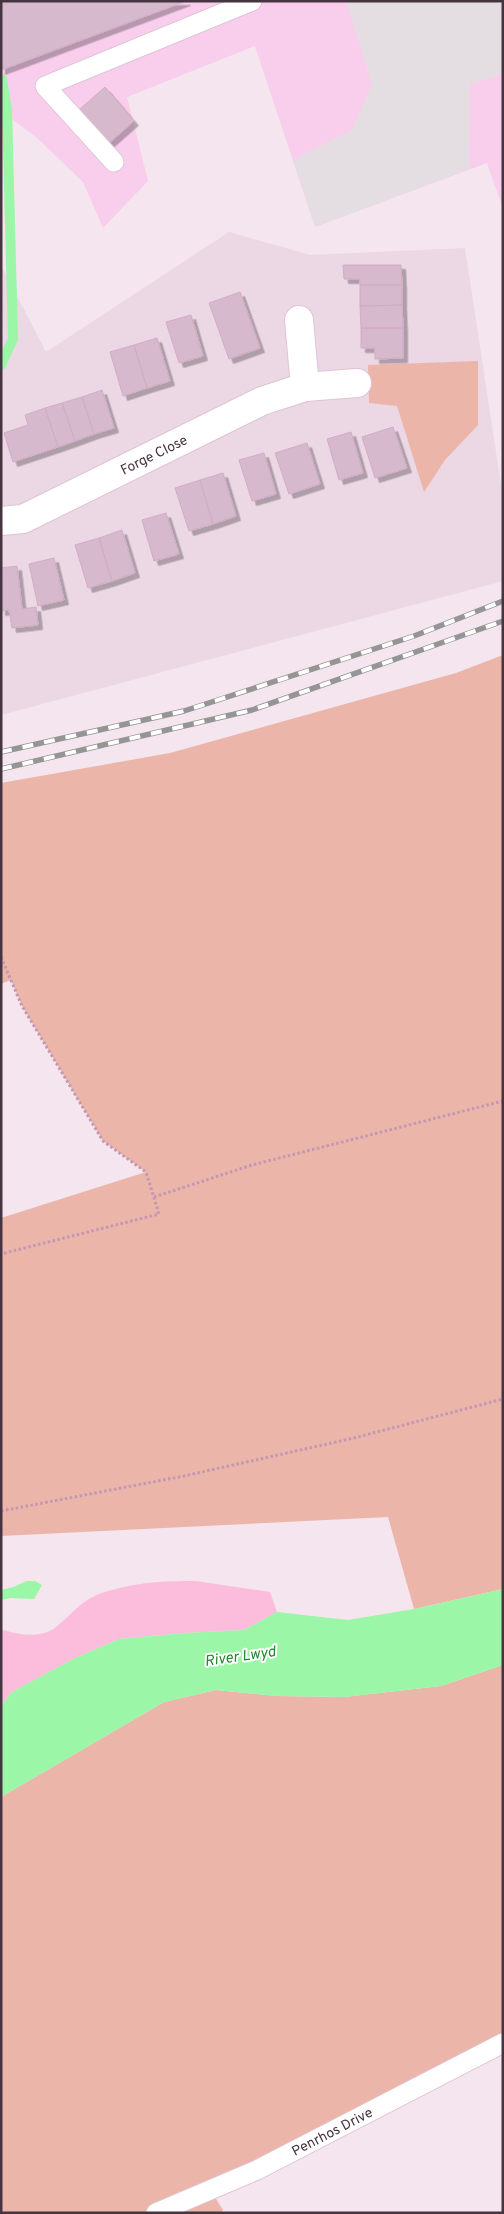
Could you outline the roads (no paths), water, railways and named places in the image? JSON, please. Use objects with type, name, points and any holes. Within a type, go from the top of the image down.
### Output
[{"type":"street","points":[[299,320],[305,387]]},
{"type":"street","name":"Forge Close","points":[[1,520],[23,519],[262,401],[305,387],[357,383]]},
{"type":"lane","points":[[114,162],[45,86],[252,1]]},
{"type":"lane","name":"Penrhos Drive","points":[[156,2213],[257,2170],[503,2043]]},
{"type":"water","points":[[26,1581],[35,1581],[42,1585],[34,1599],[11,1598],[1,1600],[1,1590],[14,1587]]},
{"type":"water","name":"River Lwyd","points":[[503,1589],[503,1665],[441,1686],[344,1697],[277,1696],[216,1690],[164,1702],[1,1797],[1,1706],[12,1692],[73,1659],[119,1639],[244,1630],[277,1612],[348,1620],[414,1609]]},
{"type":"waterway","points":[[1,365],[13,339],[7,110],[2,79]]},
{"type":"railway","points":[[1,752],[184,711],[414,636],[503,601]]},
{"type":"railway","points":[[1,769],[252,710],[503,621]]}]
